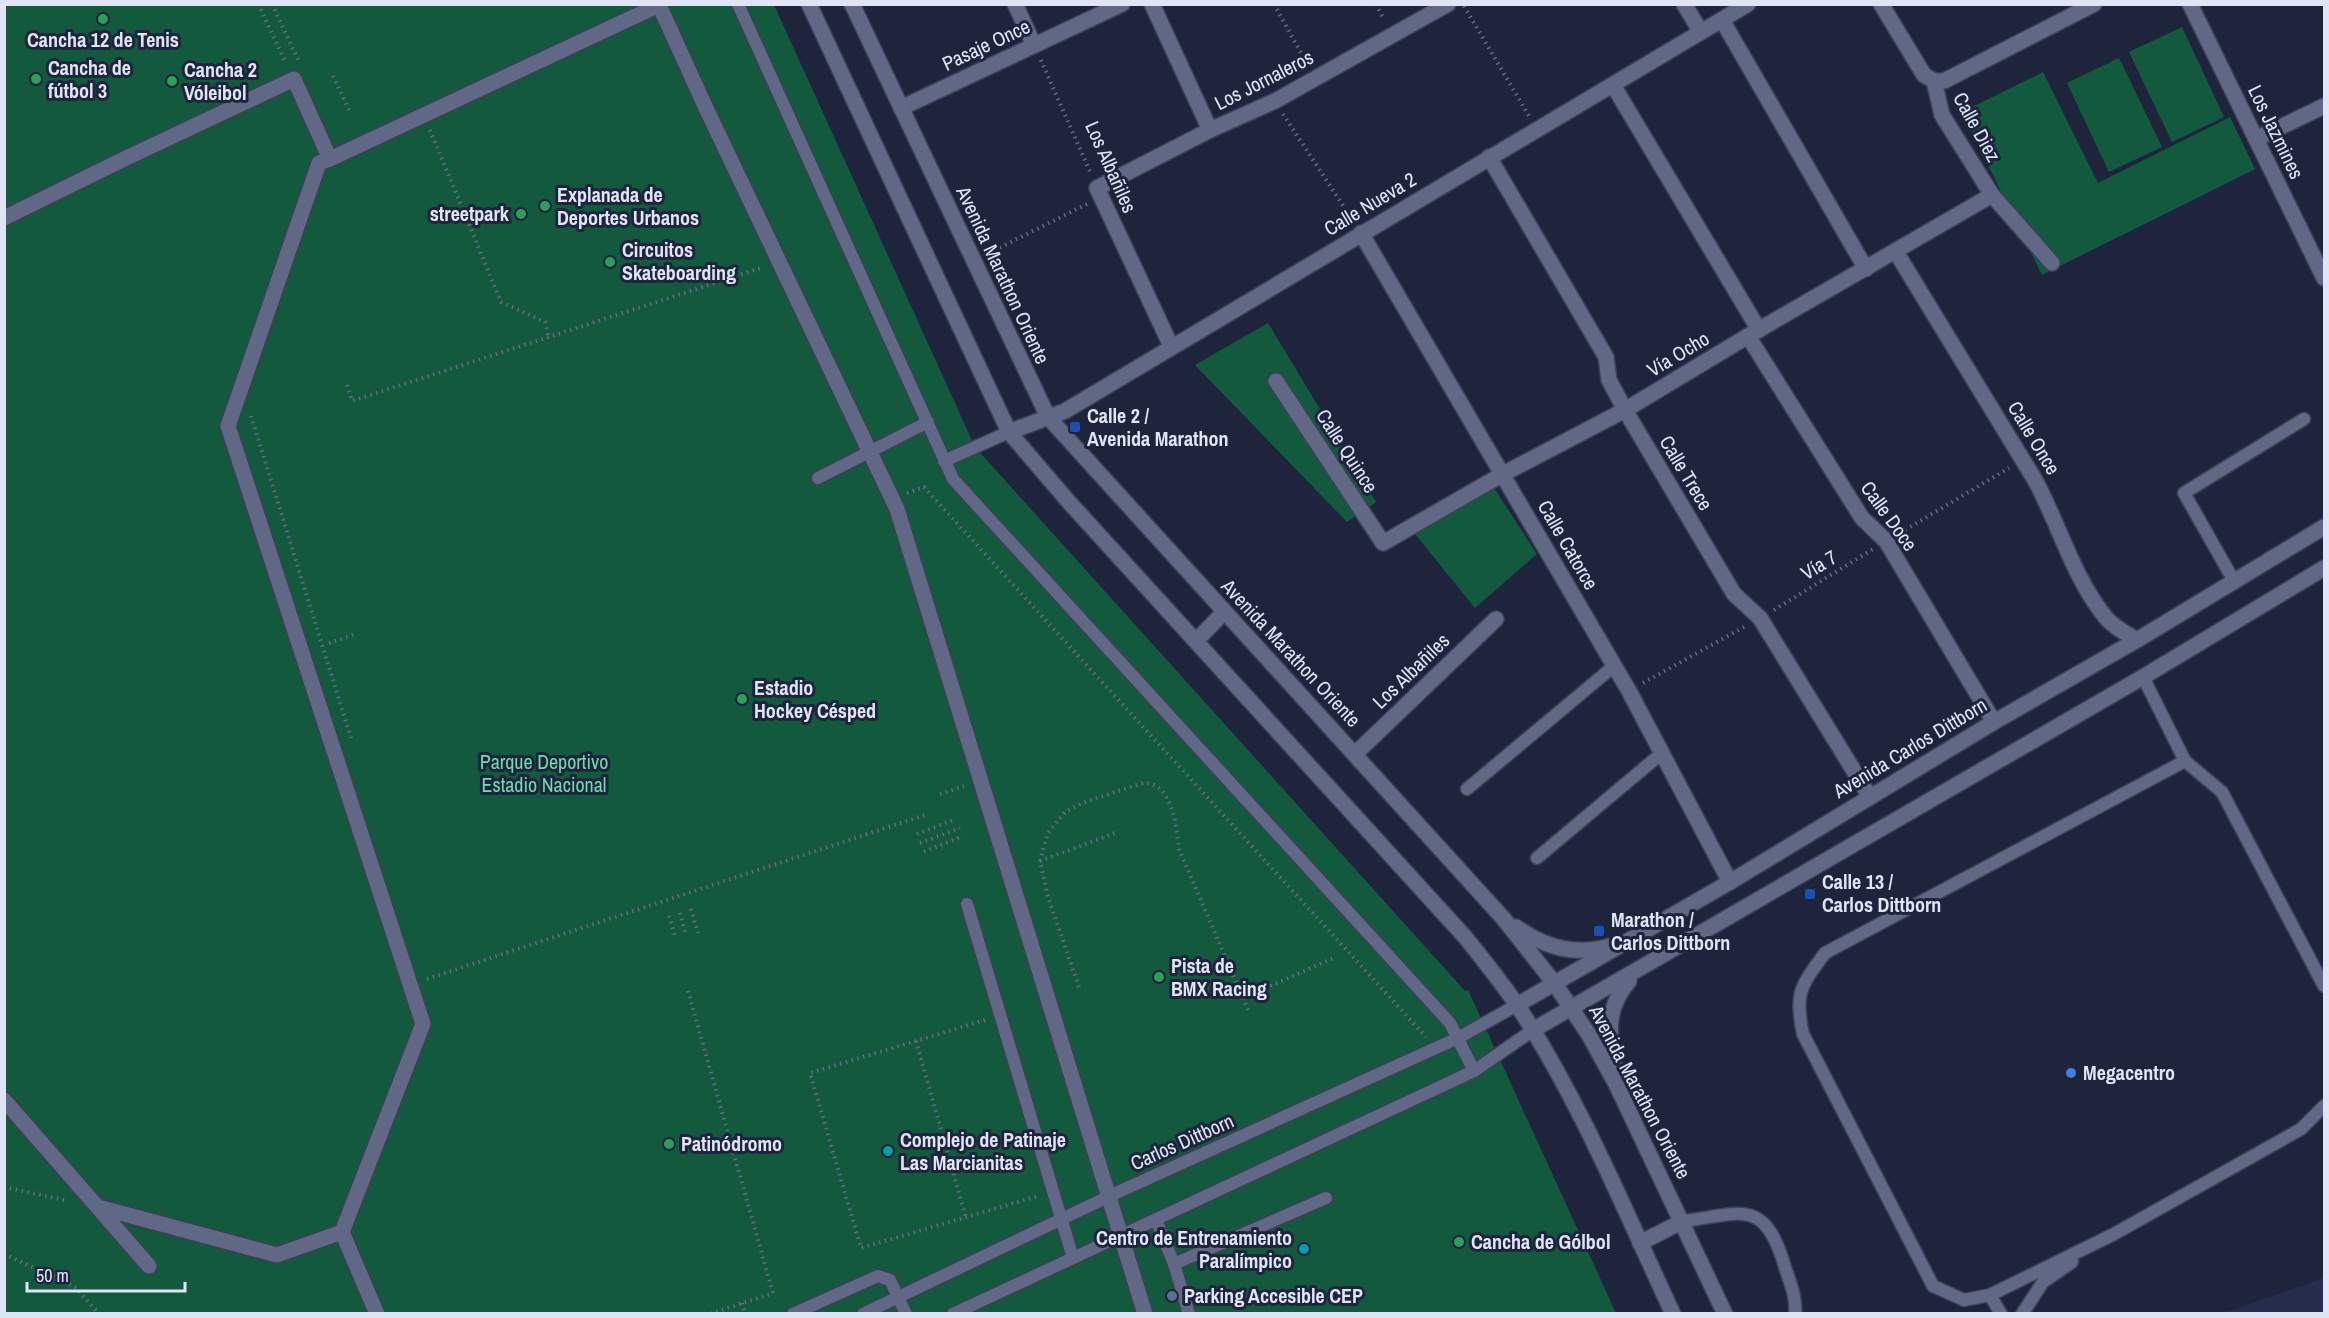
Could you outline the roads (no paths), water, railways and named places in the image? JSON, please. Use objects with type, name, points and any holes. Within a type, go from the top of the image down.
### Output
[{"type":"street","points":[[377,1314],[342,1232],[423,1024],[228,426],[319,163],[659,4],[897,509],[1145,1314]]},
{"type":"street","points":[[809,4],[1009,432],[1068,501],[1466,939],[1517,1005],[1583,1122],[1672,1314]]},
{"type":"street","name":"Avenida Marathon Oriente","points":[[852,4],[1048,417],[1503,918],[1556,984],[1617,1086],[1683,1221],[1725,1314]]},
{"type":"street","points":[[1015,4],[1034,45]]},
{"type":"street","name":"Pasaje Once","points":[[902,108],[1122,4]]},
{"type":"street","points":[[1152,4],[1210,130]]},
{"type":"street","name":"Los Jornaleros","points":[[1099,192],[1210,130],[1275,101],[1448,4]]},
{"type":"street","points":[[1684,4],[1701,32]]},
{"type":"street","name":"Calle Nueva 2","points":[[1009,432],[1065,411],[1748,4]]},
{"type":"street","name":"Calle Diez","points":[[1881,4],[1924,75],[1934,81],[1942,115],[1992,195],[2052,263]]},
{"type":"street","points":[[1934,81],[1944,81],[2094,4]]},
{"type":"street","name":"Los Jazmines","points":[[2190,4],[2325,278]]},
{"type":"street","points":[[1722,20],[1866,269]]},
{"type":"street","points":[[4,218],[294,79],[330,159]]},
{"type":"street","name":"Calle Doce","points":[[1613,85],[1862,518],[1886,541],[1994,722]]},
{"type":"street","points":[[2256,139],[2325,105]]},
{"type":"street","name":"Calle Trece","points":[[1490,157],[1606,357],[1608,380],[1734,594],[1760,618],[1870,797]]},
{"type":"street","name":"Los Albañiles","points":[[1099,192],[1171,346]]},
{"type":"street","name":"Vía Ocho","points":[[1383,543],[1503,474],[1625,410],[1992,195]]},
{"type":"street","name":"Calle Catorce","points":[[1361,233],[1629,691],[1730,882]]},
{"type":"street","name":"Calle Once","points":[[1896,252],[2047,501],[2070,557],[2102,612],[2112,623],[2137,640]]},
{"type":"street","name":"Calle Quince","points":[[1276,381],[1383,543]]},
{"type":"street","name":"Avenida Carlos Dittborn","points":[[1517,1005],[1730,882],[1994,722],[2137,640],[2325,527]]},
{"type":"street","points":[[1533,1030],[2143,677],[2325,568]]},
{"type":"street","points":[[1196,640],[1224,612]]},
{"type":"street","name":"Los Albañiles","points":[[1355,754],[1496,619]]},
{"type":"street","points":[[1503,918],[1540,941],[1563,949],[1584,952],[1629,941]]},
{"type":"street","points":[[1617,1086],[1609,1022],[1617,995],[1642,969]]},
{"type":"street","points":[[4,1100],[149,1266]]},
{"type":"street","points":[[98,1207],[277,1255],[342,1232]]},
{"type":"street","points":[[1640,1243],[1683,1221]]},
{"type":"lane","points":[[738,4],[953,479],[1450,1023],[1474,1071]]},
{"type":"lane","points":[[2234,581],[2184,493],[2304,419]]},
{"type":"lane","points":[[818,478],[928,422]]},
{"type":"lane","points":[[944,461],[1009,432]]},
{"type":"lane","points":[[1467,789],[1614,666]]},
{"type":"lane","points":[[2143,677],[2185,761],[2222,792],[2325,986]]},
{"type":"lane","points":[[1537,858],[1662,753]]},
{"type":"lane","points":[[2185,761],[1826,953],[1804,982],[1798,1008],[1803,1034],[1933,1286],[1964,1300],[1990,1295],[2114,1234],[2301,1129],[2325,1106]]},
{"type":"lane","points":[[967,904],[1073,1258]]},
{"type":"lane","name":"Carlos Dittborn","points":[[863,1314],[1108,1197],[1458,1038],[1517,1005]]},
{"type":"lane","points":[[953,1314],[1474,1071],[1533,1030]]},
{"type":"lane","points":[[1174,1264],[1326,1198]]},
{"type":"lane","points":[[1683,1221],[1733,1215],[1752,1215],[1762,1220],[1769,1227],[1779,1247],[1793,1295],[1795,1314]]},
{"type":"lane","points":[[1156,1220],[1174,1264],[1189,1314]]},
{"type":"lane","points":[[2022,1314],[2043,1282],[2114,1234]]},
{"type":"lane","points":[[794,1314],[878,1276],[890,1280],[906,1314]]},
{"type":"lane","points":[[1990,1295],[2001,1314]]},
{"type":"place","name":"Cancha 12 de Tenis","points":[[103,19]]},
{"type":"place","name":"Cancha de fútbol 3","points":[[36,79]]},
{"type":"place","name":"Cancha 2 Vóleibol","points":[[172,81]]},
{"type":"place","name":"Explanada de Deportes Urbanos","points":[[545,206]]},
{"type":"place","name":"streetpark","points":[[521,214]]},
{"type":"place","name":"Circuitos Skateboarding","points":[[610,262]]},
{"type":"place","name":"Calle 2 / Avenida Marathon","points":[[1075,427]]},
{"type":"place","name":"Estadio Hockey Césped","points":[[742,699]]},
{"type":"place","name":"Calle 13 / Carlos Dittborn","points":[[1810,894]]},
{"type":"place","name":"Marathon / Carlos Dittborn","points":[[1599,931]]},
{"type":"place","name":"Pista de BMX Racing","points":[[1159,977]]},
{"type":"place","name":"Megacentro","points":[[2071,1073]]},
{"type":"place","name":"Patinódromo","points":[[669,1144]]},
{"type":"place","name":"Complejo de Patinaje Las Marcianitas","points":[[888,1151]]},
{"type":"place","name":"Cancha de Gólbol","points":[[1459,1242]]},
{"type":"place","name":"Centro de Entrenamiento Paralímpico","points":[[1304,1249]]},
{"type":"place","name":"Parking Accesible CEP","points":[[1172,1296]]},
{"type":"park label","name":"Parque Deportivo Estadio Nacional","points":[[544,774]]}]
